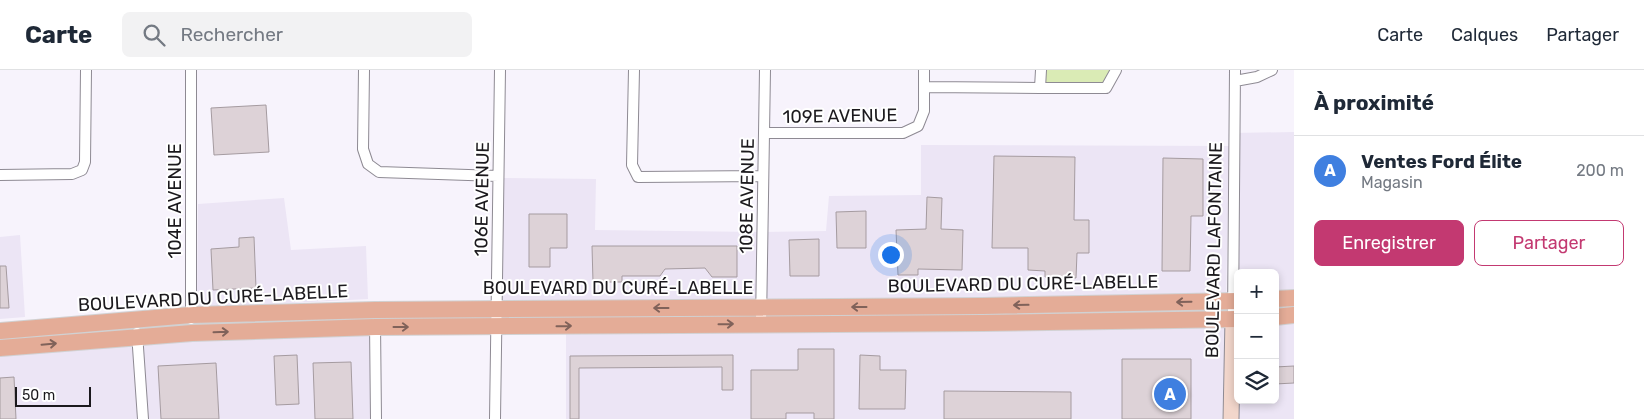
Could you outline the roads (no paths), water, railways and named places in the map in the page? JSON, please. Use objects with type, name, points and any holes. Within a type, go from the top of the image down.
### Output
[{"type":"main road","points":[[1279,299],[1294,298]]},
{"type":"main road","name":"BOULEVARD DU CURÉ-LABELLE","points":[[0,348],[192,333],[376,327],[496,326],[982,306],[1234,301]]},
{"type":"main road","points":[[982,306],[982,323]]},
{"type":"main road","name":"BOULEVARD DU CURÉ-LABELLE","points":[[0,331],[191,315],[376,310],[497,309],[762,315],[982,323],[1234,319]]},
{"type":"main road","points":[[1279,317],[1294,316]]},
{"type":"street","points":[[0,175],[72,174],[82,170],[85,162],[86,70]]},
{"type":"street","name":"104E AVENUE","points":[[192,70],[192,333]]},
{"type":"street","points":[[364,70],[363,149],[368,164],[379,172],[498,176]]},
{"type":"street","name":"106E AVENUE","points":[[495,419],[500,70]]},
{"type":"street","points":[[634,70],[632,164],[638,176],[763,176]]},
{"type":"street","name":"108E AVENUE","points":[[762,315],[764,70]]},
{"type":"street","name":"109E AVENUE","points":[[764,132],[903,133],[918,126],[924,111],[924,70]]},
{"type":"street","points":[[1040,88],[1041,70]]},
{"type":"street","points":[[924,87],[1106,88],[1116,70]]},
{"type":"street","name":"BOULEVARD LAFONTAINE","points":[[1235,269],[1235,75],[1257,78],[1272,70]]},
{"type":"street","points":[[376,310],[376,419]]},
{"type":"street","points":[[137,319],[143,419]]},
{"type":"street","name":"BOULEVARD LAFONTAINE","points":[[1231,419],[1234,344]]},
{"type":"place","name":"Ventes Ford Élite","points":[[1170,394]]}]
